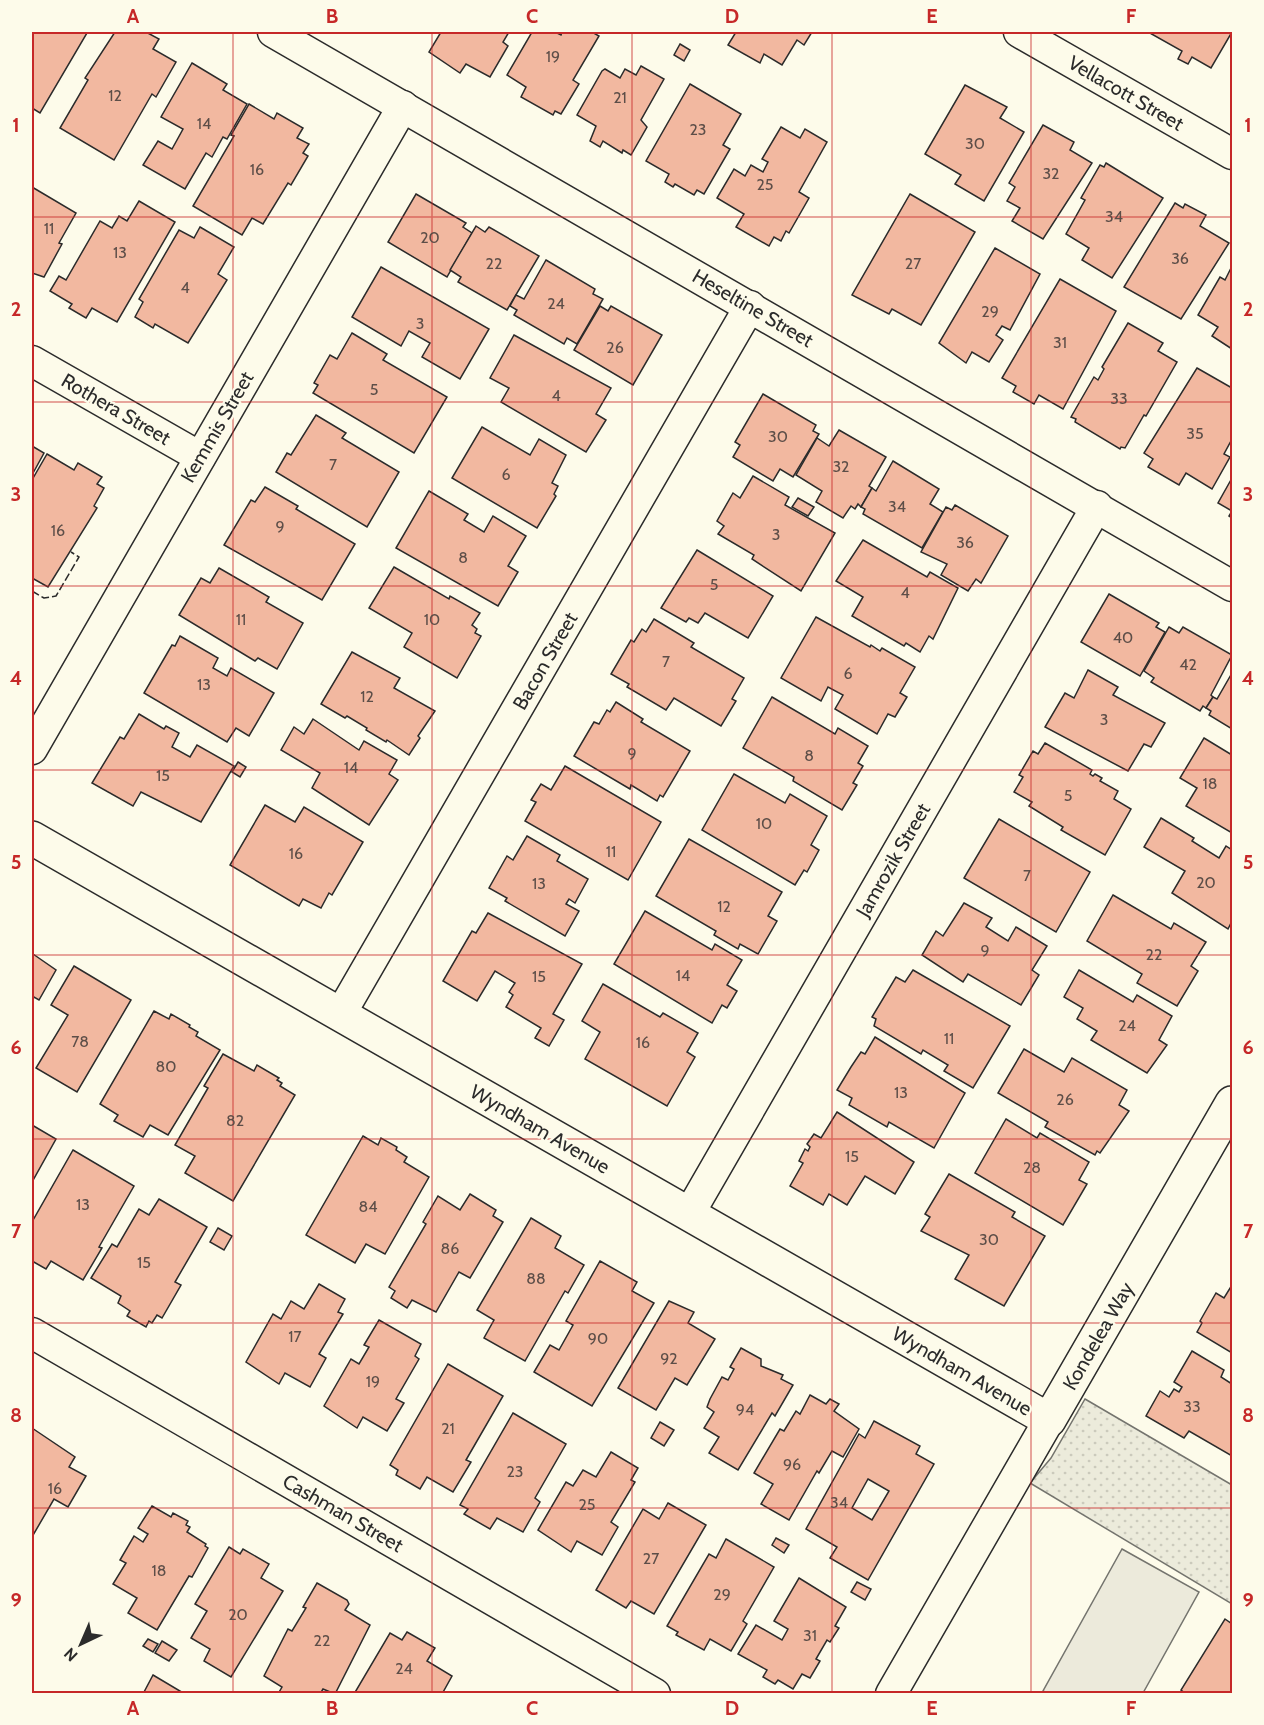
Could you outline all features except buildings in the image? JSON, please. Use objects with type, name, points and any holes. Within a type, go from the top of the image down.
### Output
[{"type":"street","name":"Heseltine Street","points":[[273,32],[1233,586]]},
{"type":"street","name":"Vellacott Street","points":[[1019,32],[1233,154]]},
{"type":"street","name":"Kemmis Street","points":[[32,749],[403,106]]},
{"type":"street","name":"Bacon Street","points":[[340,1015],[750,306]]},
{"type":"street","name":"Rothera Street","points":[[32,361],[200,457]]},
{"type":"street","name":"Jamrozik Street","points":[[689,1214],[1097,506]]},
{"type":"street","name":"Wyndham Avenue","points":[[32,838],[1049,1420]]},
{"type":"street","name":"Kondelea Way","points":[[891,1694],[1233,1102]]},
{"type":"street","name":"Cashman Street","points":[[32,1333],[655,1694]]},
{"type":"shaded area","points":[[1085,1399],[1232,1485],[1232,1604],[1030,1483],[1051,1458]]},
{"type":"shaded area","points":[[1122,1549],[1199,1592],[1143,1693],[1047,1693],[1043,1691]]},
{"type":"fence","points":[[32,591],[44,598],[56,596],[79,557],[71,552]]}]
